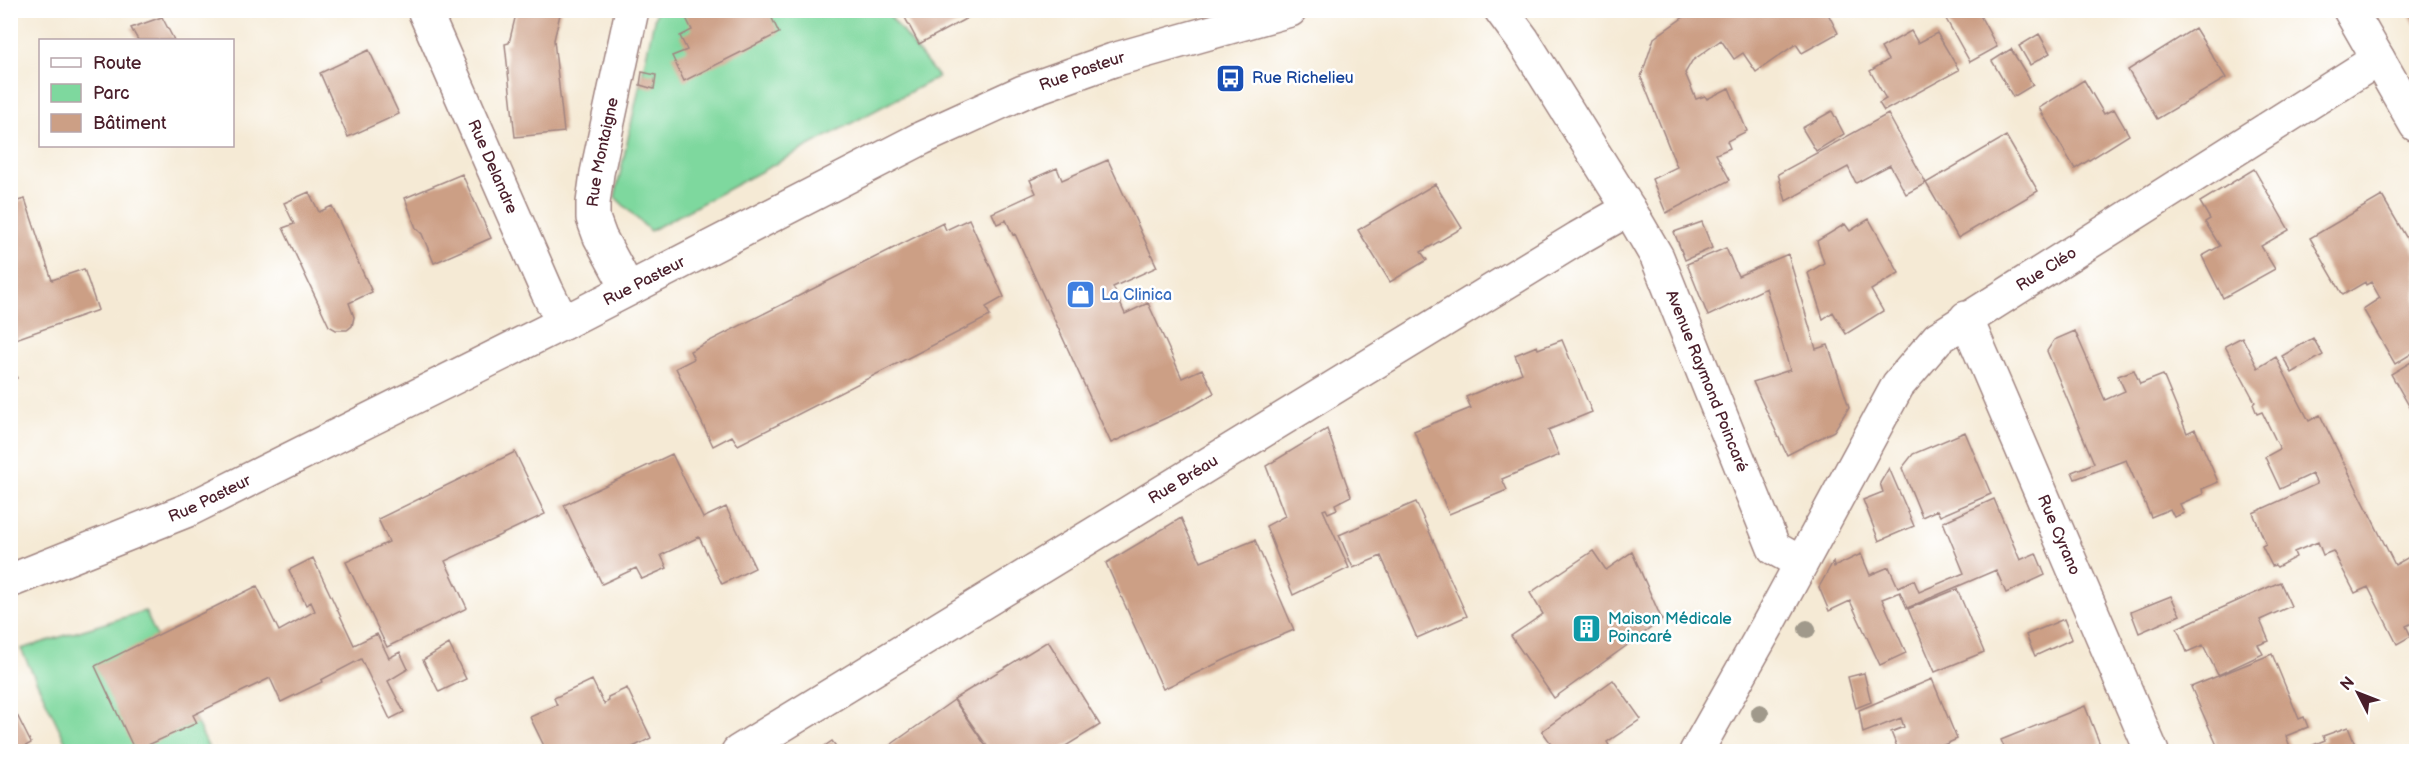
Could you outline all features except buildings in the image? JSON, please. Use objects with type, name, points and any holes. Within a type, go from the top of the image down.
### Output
[{"type":"street","name":"Rue Delandre","points":[[424,10],[563,323]]},
{"type":"street","name":"Rue Montaigne","points":[[628,289],[600,237],[594,218],[593,203],[597,173],[632,10]]},
{"type":"street","name":"Rue Pasteur","points":[[10,581],[188,510],[563,323],[922,138],[1023,92],[1113,60],[1290,10]]},
{"type":"street","name":"Avenue Raymond Poincaré","points":[[1501,10],[1524,40],[1657,257],[1774,548],[1801,563]]},
{"type":"street","points":[[2350,10],[2416,125]]},
{"type":"street","name":"Rue Cléo","points":[[1801,563],[1898,385],[1938,338],[1966,318],[2378,59]]},
{"type":"street","name":"Rue Bréau","points":[[738,752],[1629,209]]},
{"type":"street","name":"Rue Cyrano","points":[[1966,318],[2152,752]]},
{"type":"street","points":[[1696,752],[1801,563]]},
{"type":"green space","points":[[656,11],[886,11],[938,77],[650,231],[615,197]]},
{"type":"green space","points":[[145,611],[210,751],[70,751],[21,649]]},
{"type":"place","name":"Rue Richelieu","points":[[1231,78]]},
{"type":"place","name":"La Clinica","points":[[1080,295]]},
{"type":"place","name":"Maison Médicale Poincaré","points":[[1587,628]]}]
